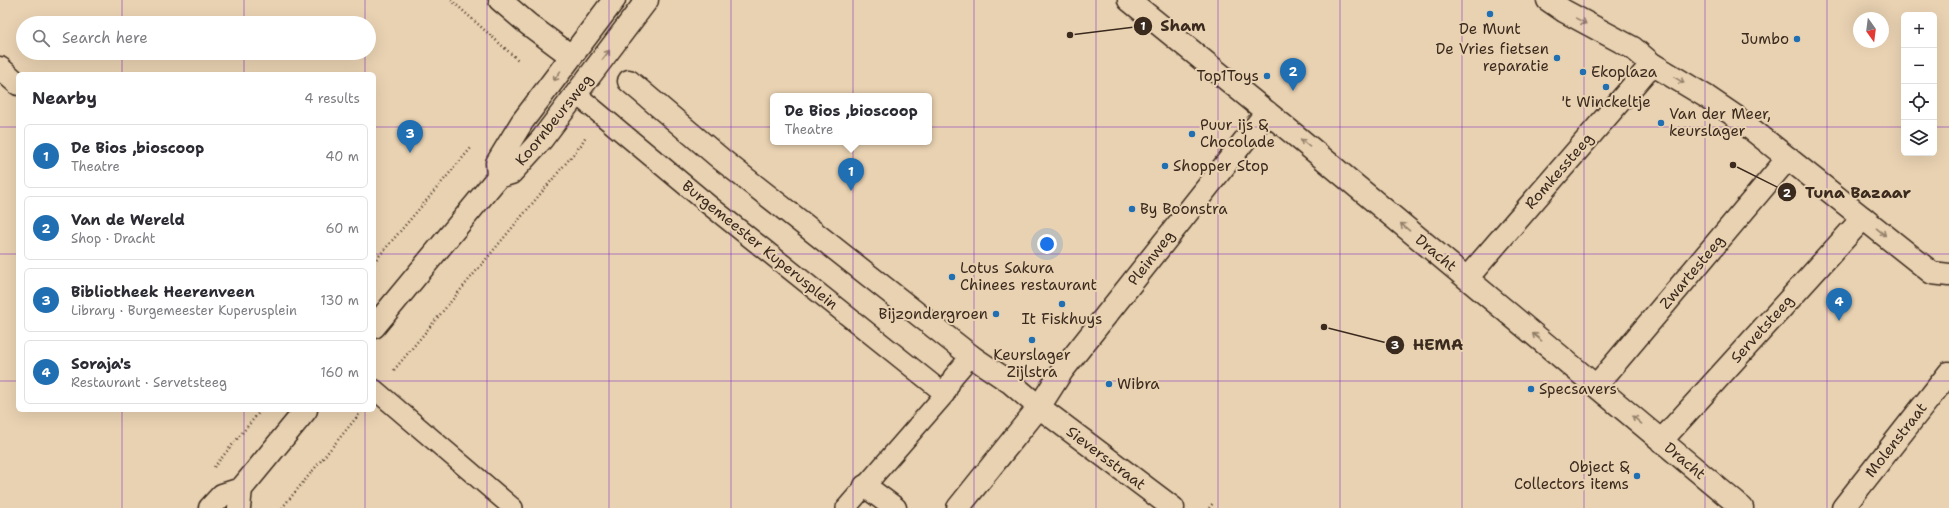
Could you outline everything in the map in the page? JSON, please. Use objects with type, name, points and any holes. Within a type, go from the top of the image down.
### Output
[{"type":"street","points":[[500,0],[528,24],[571,56]]},
{"type":"street","name":"Koornbeursweg","points":[[614,0],[527,116],[497,163],[498,177],[511,173],[542,139],[647,0]]},
{"type":"street","name":"Dracht","points":[[1129,0],[1267,112],[1742,508]]},
{"type":"street","points":[[1548,0],[1564,11],[1633,48],[1652,64],[1706,97],[1788,158],[1932,274],[1949,275]]},
{"type":"street","name":"Romkessteeg","points":[[1467,278],[1652,64]]},
{"type":"street","points":[[0,68],[16,82]]},
{"type":"street","points":[[628,81],[721,160],[971,356],[1011,383],[1039,407],[958,508]]},
{"type":"street","name":"Pleinweg","points":[[1039,407],[1062,371],[1267,112]]},
{"type":"street","name":"Zwartesteeg","points":[[1596,386],[1788,158]]},
{"type":"street","points":[[376,325],[498,177]]},
{"type":"street","name":"Servetsteeg","points":[[1661,441],[1863,218]]},
{"type":"street","name":"Molenstraat","points":[[1843,508],[1949,373]]},
{"type":"street","name":"Sieversstraat","points":[[1039,407],[1173,508]]},
{"type":"street","points":[[210,508],[222,495],[240,499],[305,412]]},
{"type":"street","points":[[865,486],[894,508]]},
{"type":"lane","name":"Burgemeester Kuperusplein","points":[[576,94],[709,205],[945,394]]},
{"type":"lane","points":[[846,508],[945,394],[953,377],[971,356]]},
{"type":"lane","points":[[376,390],[513,508]]},
{"type":"path","points":[[451,0],[518,60]]},
{"type":"path","points":[[376,390],[581,145],[587,134]]},
{"type":"path","points":[[376,260],[476,143]]},
{"type":"path","points":[[212,469],[259,412]]},
{"type":"path","points":[[282,508],[360,412]]},
{"type":"path","points":[[1209,508],[1214,502]]},
{"type":"place","name":"De Munt","points":[[1490,14]]},
{"type":"place","name":"Sham","points":[[1070,35]]},
{"type":"place","name":"Jumbo","points":[[1797,39]]},
{"type":"place","name":"De Vries fietsen reparatie","points":[[1557,58]]},
{"type":"place","name":"Ekoplaza","points":[[1583,72]]},
{"type":"place","name":"Top1Toys","points":[[1267,76]]},
{"type":"place","name":"'t Winckeltje","points":[[1606,87]]},
{"type":"place","name":"Van de Wereld","points":[[1293,91]]},
{"type":"place","name":"Van der Meer, keurslager","points":[[1661,123]]},
{"type":"place","name":"Puur ijs & Chocolade","points":[[1192,134]]},
{"type":"place","name":"Bibliotheek Heerenveen","points":[[410,153]]},
{"type":"place","name":"Tuna Bazaar","points":[[1733,165]]},
{"type":"place","name":"Shopper Stop","points":[[1165,166]]},
{"type":"place","name":"De Bios ,bioscoop","points":[[851,191]]},
{"type":"place","name":"By Boonstra","points":[[1132,209]]},
{"type":"place","name":"Lotus Sakura Chinees restaurant","points":[[952,277]]},
{"type":"place","name":"It Fiskhuys","points":[[1062,304]]},
{"type":"place","name":"Bijzondergroen","points":[[996,314]]},
{"type":"place","name":"Soraja's","points":[[1839,321]]},
{"type":"place","name":"HEMA","points":[[1324,327]]},
{"type":"place","name":"Keurslager Zijlstra","points":[[1032,340]]},
{"type":"place","name":"Wibra","points":[[1109,384]]},
{"type":"place","name":"Specsavers","points":[[1531,389]]},
{"type":"place","name":"Object & Collectors items","points":[[1637,476]]}]
